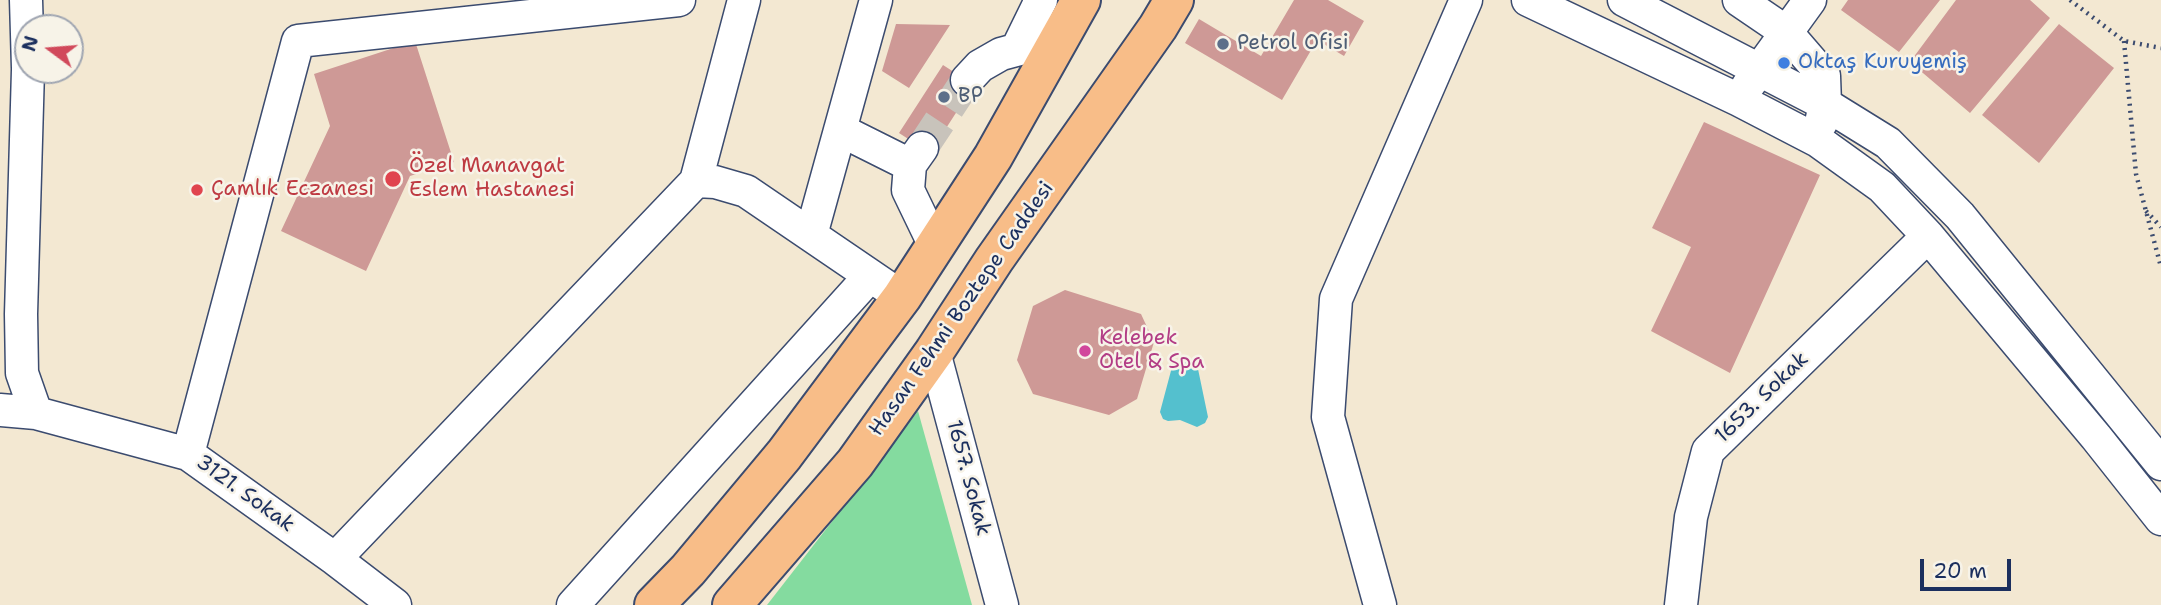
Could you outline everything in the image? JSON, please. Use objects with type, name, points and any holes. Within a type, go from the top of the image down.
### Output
[{"type":"main road","points":[[654,605],[688,570],[784,456],[902,297],[993,157],[1081,0]]},
{"type":"main road","name":"Hasan Fehmi Boztepe Caddesi","points":[[732,605],[855,463],[1158,27],[1174,0]]},
{"type":"street","points":[[188,454],[298,41],[679,0]]},
{"type":"street","points":[[335,559],[696,181],[744,0]]},
{"type":"street","points":[[811,235],[876,0]]},
{"type":"street","points":[[1017,49],[1041,0]]},
{"type":"street","points":[[1380,605],[1328,417],[1336,299],[1466,0]]},
{"type":"street","points":[[1528,0],[1739,100],[1818,141],[1882,187],[1927,236],[2096,437],[2161,519]]},
{"type":"street","points":[[1624,0],[1825,104],[1888,143],[1960,216],[2161,464]]},
{"type":"street","points":[[1739,0],[1786,32],[1824,76],[1825,104],[1818,141]]},
{"type":"street","points":[[1739,100],[1810,0]]},
{"type":"street","points":[[967,80],[980,66],[1001,54],[1060,38]]},
{"type":"street","points":[[28,84],[21,314],[22,373],[36,413]]},
{"type":"street","points":[[840,130],[916,157],[908,190],[935,246]]},
{"type":"street","points":[[696,181],[715,182],[746,191],[902,297]]},
{"type":"street","name":"1653. Sokak","points":[[1681,605],[1691,517],[1708,452],[1927,236]]},
{"type":"street","points":[[573,605],[870,276]]},
{"type":"street","name":"1657. Sokak","points":[[934,352],[1002,605]]},
{"type":"street","name":"3121. Sokak","points":[[0,410],[36,413],[188,454],[395,605]]},
{"type":"path","points":[[2070,0],[2124,41],[2161,48]]},
{"type":"path","points":[[2124,41],[2136,174],[2161,267]]},
{"type":"path","points":[[2146,211],[2161,227]]},
{"type":"green space","points":[[918,411],[972,605],[767,605]]},
{"type":"water","points":[[1187,360],[1198,369],[1208,417],[1205,423],[1197,427],[1180,420],[1163,419],[1160,412],[1172,367]]},
{"type":"building","points":[[1294,0],[1328,0],[1364,21],[1344,56],[1317,40],[1282,100],[1185,43],[1199,19],[1261,56]]},
{"type":"building","points":[[1848,0],[1940,0],[1899,52],[1841,10]]},
{"type":"building","points":[[1956,0],[2030,0],[2050,18],[1970,113],[1910,62]]},
{"type":"building","points":[[896,24],[950,25],[909,88],[882,71]]},
{"type":"building","points":[[2059,24],[2114,68],[2039,163],[1982,115]]},
{"type":"building","points":[[415,41],[454,162],[410,176],[366,271],[281,231],[330,126],[314,74]]},
{"type":"building","points":[[943,65],[974,85],[930,153],[899,133]]},
{"type":"building","points":[[1704,122],[1820,175],[1730,373],[1651,331],[1691,247],[1652,228]]},
{"type":"building","points":[[1065,290],[1141,314],[1154,342],[1137,399],[1109,415],[1033,394],[1017,360],[1033,306]]},
{"type":"tunnel","points":[[922,148],[967,80]]},
{"type":"place","name":"Petrol Ofisi","points":[[1223,44]]},
{"type":"place","name":"Oktaş Kuruyemiş","points":[[1784,63]]},
{"type":"place","name":"BP","points":[[944,97]]},
{"type":"place","name":"Özel Manavgat Eslem Hastanesi","points":[[393,179]]},
{"type":"place","name":"Çamlık Eczanesi","points":[[197,190]]},
{"type":"place","name":"Kelebek Otel & Spa","points":[[1085,351]]}]
